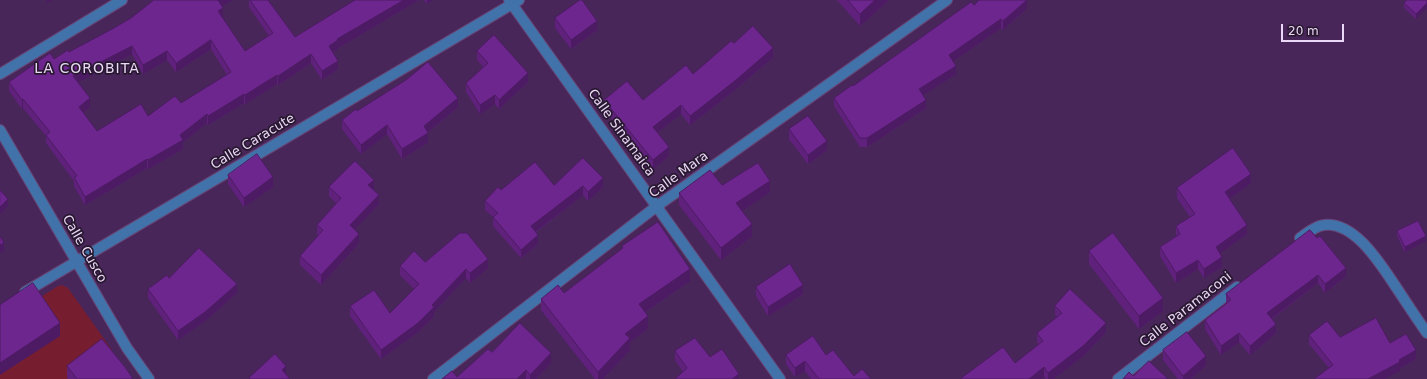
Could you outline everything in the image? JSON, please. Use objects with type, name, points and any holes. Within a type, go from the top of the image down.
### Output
[{"type":"street","points":[[0,74],[122,0]]},
{"type":"street","name":"Calle Mara","points":[[433,379],[658,206],[947,0]]},
{"type":"street","name":"Calle Sinamaica","points":[[513,1],[780,379]]},
{"type":"street","name":"Calle Caracute","points":[[19,296],[513,1]]},
{"type":"street","name":"Calle Cusco","points":[[0,130],[127,348],[149,379]]},
{"type":"street","points":[[1295,242],[1314,228],[1322,225],[1329,224],[1351,232],[1374,255],[1427,333]]},
{"type":"street","name":"Calle Paramaconi","points":[[1118,379],[1244,281]]},
{"type":"shaded area","points":[[62,285],[68,288],[112,350],[75,379],[0,379],[0,323],[58,286]]},
{"type":"building","points":[[154,0],[218,0],[223,8],[218,11],[245,51],[273,33],[250,0],[268,0],[295,37],[355,0],[404,0],[337,39],[338,40],[329,46],[338,61],[322,71],[311,54],[278,76],[277,75],[208,116],[207,114],[180,135],[183,140],[148,160],[147,159],[85,197],[74,177],[77,176],[46,135],[50,132],[23,99],[22,100],[9,82],[50,53],[54,59],[68,50],[69,52],[131,18]],"holes":[[[211,40],[231,72],[181,103],[175,96],[148,116],[141,104],[97,131],[79,107],[90,98],[73,76],[132,46],[143,65],[167,51],[176,63]]]},
{"type":"building","points":[[582,0],[597,21],[571,40],[555,18]]},
{"type":"building","points":[[848,0],[875,0],[860,14]]},
{"type":"building","points":[[979,0],[1027,0],[1003,21],[1001,19],[949,55],[956,66],[919,89],[926,100],[867,138],[860,138],[834,98],[971,2],[974,5]]},
{"type":"building","points":[[1407,0],[1427,0],[1427,3],[1416,14],[1404,3]]},
{"type":"building","points":[[753,26],[773,48],[736,80],[690,116],[681,105],[653,127],[669,147],[653,160],[604,100],[627,81],[643,100],[686,65],[693,74],[731,41],[734,43]]},
{"type":"building","points":[[494,35],[528,73],[499,100],[495,95],[480,105],[466,83],[488,63],[477,51]]},
{"type":"building","points":[[428,62],[458,98],[424,126],[428,133],[402,149],[387,125],[361,145],[342,120],[356,109],[357,111],[406,80]]},
{"type":"building","points":[[808,116],[827,141],[808,155],[789,129]]},
{"type":"building","points":[[1233,148],[1251,174],[1225,192],[1247,225],[1216,247],[1222,257],[1204,269],[1198,260],[1176,273],[1160,247],[1180,234],[1176,226],[1195,214],[1177,188]]},
{"type":"building","points":[[257,154],[273,177],[244,198],[228,175]]},
{"type":"building","points":[[583,158],[603,178],[588,192],[583,186],[531,226],[538,235],[521,250],[493,217],[498,213],[485,201],[498,187],[501,190],[535,162],[554,185]]},
{"type":"building","points":[[355,161],[374,180],[368,185],[379,195],[350,225],[359,234],[321,275],[300,256],[323,230],[317,225],[341,198],[329,187]]},
{"type":"building","points":[[758,163],[770,181],[736,203],[752,224],[721,248],[679,193],[710,170],[722,185]]},
{"type":"building","points":[[0,190],[8,199],[0,207]]},
{"type":"building","points":[[1418,221],[1426,236],[1405,247],[1397,231]]},
{"type":"building","points":[[658,222],[690,269],[639,304],[648,316],[625,334],[630,338],[598,372],[541,299],[558,285],[564,293],[623,248],[622,246]]},
{"type":"building","points":[[1310,230],[1317,238],[1320,236],[1346,268],[1325,284],[1318,275],[1267,313],[1276,324],[1250,346],[1239,333],[1221,346],[1205,320],[1231,300],[1226,294]]},
{"type":"building","points":[[460,233],[467,233],[488,259],[470,273],[466,269],[432,305],[434,307],[418,323],[381,350],[350,306],[374,290],[390,313],[419,284],[400,266],[414,251],[425,262]]},
{"type":"building","points":[[1113,233],[1163,298],[1139,316],[1089,251]]},
{"type":"building","points":[[0,236],[4,243],[0,245]]},
{"type":"building","points":[[199,248],[237,284],[205,312],[178,331],[148,289],[167,275],[169,278]]},
{"type":"building","points":[[790,264],[803,285],[768,307],[756,287]]},
{"type":"building","points":[[33,283],[60,323],[0,363],[0,305]]},
{"type":"building","points":[[1070,289],[1106,323],[1083,346],[1048,373],[1044,367],[1029,379],[960,379],[1003,347],[1015,363],[1043,341],[1037,333],[1062,313],[1055,306]]},
{"type":"building","points":[[1376,318],[1390,343],[1406,334],[1416,350],[1399,360],[1400,362],[1368,379],[1314,379],[1333,365],[1309,335],[1327,321],[1340,337]]},
{"type":"building","points":[[520,323],[551,353],[530,375],[526,370],[517,379],[442,379],[452,371],[457,377],[488,349],[492,352]]},
{"type":"building","points":[[1187,332],[1206,356],[1183,376],[1163,350]]},
{"type":"building","points":[[813,336],[826,355],[833,350],[854,376],[862,369],[871,379],[819,379],[805,361],[795,368],[786,355]]},
{"type":"building","points":[[695,338],[710,357],[722,349],[739,374],[732,379],[675,379],[687,368],[675,351]]},
{"type":"building","points":[[102,339],[133,379],[77,379],[67,366]]},
{"type":"building","points":[[275,354],[286,366],[282,370],[290,379],[249,378]]},
{"type":"building","points":[[1149,361],[1168,379],[1123,379],[1129,372],[1133,376]]},
{"type":"district","name":"LA COROBITA","points":[[87,69]]}]
